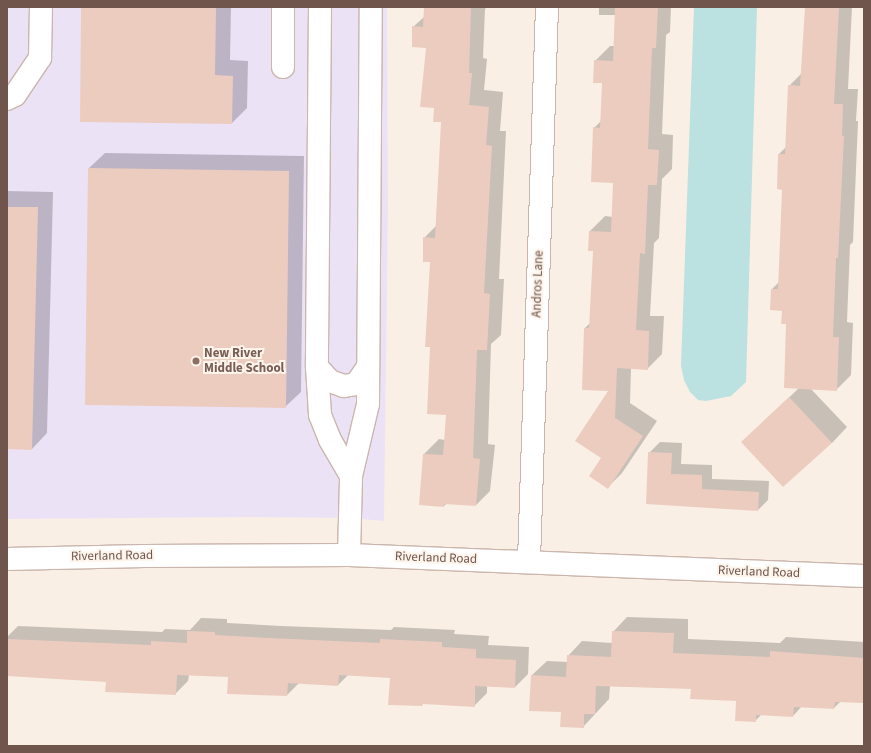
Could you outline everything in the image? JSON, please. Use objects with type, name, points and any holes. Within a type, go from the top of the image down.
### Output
[{"type":"street","points":[[7,99],[15,95],[40,58],[41,7]]},
{"type":"street","points":[[283,7],[283,67]]},
{"type":"street","points":[[312,7],[320,7],[317,367],[320,415],[330,440],[351,476]]},
{"type":"street","points":[[349,555],[351,476],[368,404],[371,7]]},
{"type":"street","name":"Andros Lane","points":[[529,561],[548,7]]},
{"type":"street","points":[[317,367],[330,381],[344,386],[356,384],[368,367]]},
{"type":"street","name":"Riverland Road","points":[[7,558],[349,555],[529,561],[783,574],[864,576]]},
{"type":"shaded area","name":"New River Middle School","points":[[7,7],[387,7],[388,204],[384,521],[350,518],[247,517],[7,519]]},
{"type":"water","points":[[694,7],[757,7],[746,382],[731,396],[706,401],[698,400],[690,392],[684,380],[681,366]]},
{"type":"building","points":[[81,7],[216,7],[215,75],[233,76],[232,124],[80,122]]},
{"type":"building","points":[[424,7],[471,7],[469,73],[472,73],[469,105],[489,107],[486,145],[492,146],[484,293],[490,294],[487,350],[477,350],[473,458],[480,459],[476,506],[444,504],[444,507],[419,505],[423,454],[443,455],[446,415],[427,414],[430,347],[425,347],[430,262],[423,262],[423,237],[435,238],[441,122],[433,122],[434,108],[420,107],[426,48],[412,47],[412,26],[423,27]]},
{"type":"building","points":[[615,7],[658,7],[656,48],[652,48],[648,149],[659,150],[657,185],[648,185],[645,254],[640,253],[636,330],[649,331],[648,370],[617,368],[615,418],[643,436],[608,489],[589,476],[601,458],[575,441],[608,391],[582,390],[584,328],[589,328],[593,251],[588,251],[589,231],[611,232],[613,183],[591,182],[593,127],[600,128],[602,83],[593,83],[594,60],[613,61]]},
{"type":"building","points":[[805,7],[839,7],[834,104],[843,104],[842,136],[844,136],[838,258],[836,258],[833,337],[839,337],[837,391],[784,388],[786,324],[781,324],[782,311],[770,310],[771,289],[778,289],[782,190],[777,189],[778,154],[785,154],[788,85],[800,86]]},
{"type":"building","points":[[88,168],[289,171],[286,408],[85,405]]},
{"type":"building","points":[[7,207],[38,207],[32,450],[7,449]]},
{"type":"building","points":[[789,397],[832,443],[783,487],[741,442]]},
{"type":"building","points":[[648,452],[672,453],[671,474],[702,475],[702,489],[759,492],[758,511],[646,504]]},
{"type":"building","points":[[187,631],[215,632],[215,635],[380,643],[380,639],[442,642],[442,647],[476,649],[476,658],[516,660],[515,688],[475,686],[475,707],[423,704],[422,706],[388,705],[390,678],[339,675],[338,686],[288,683],[287,696],[227,694],[228,677],[177,675],[176,695],[105,692],[106,682],[7,676],[7,639],[151,645],[151,641],[187,643]]},
{"type":"building","points":[[612,631],[674,633],[673,653],[770,657],[770,651],[864,658],[864,703],[835,702],[834,709],[794,707],[793,717],[756,715],[756,722],[735,721],[736,701],[690,699],[691,689],[596,686],[595,714],[584,714],[584,728],[560,727],[561,712],[529,711],[531,675],[566,677],[567,655],[611,657]]},
{"type":"place","name":"New River Middle School","points":[[196,361]]}]
